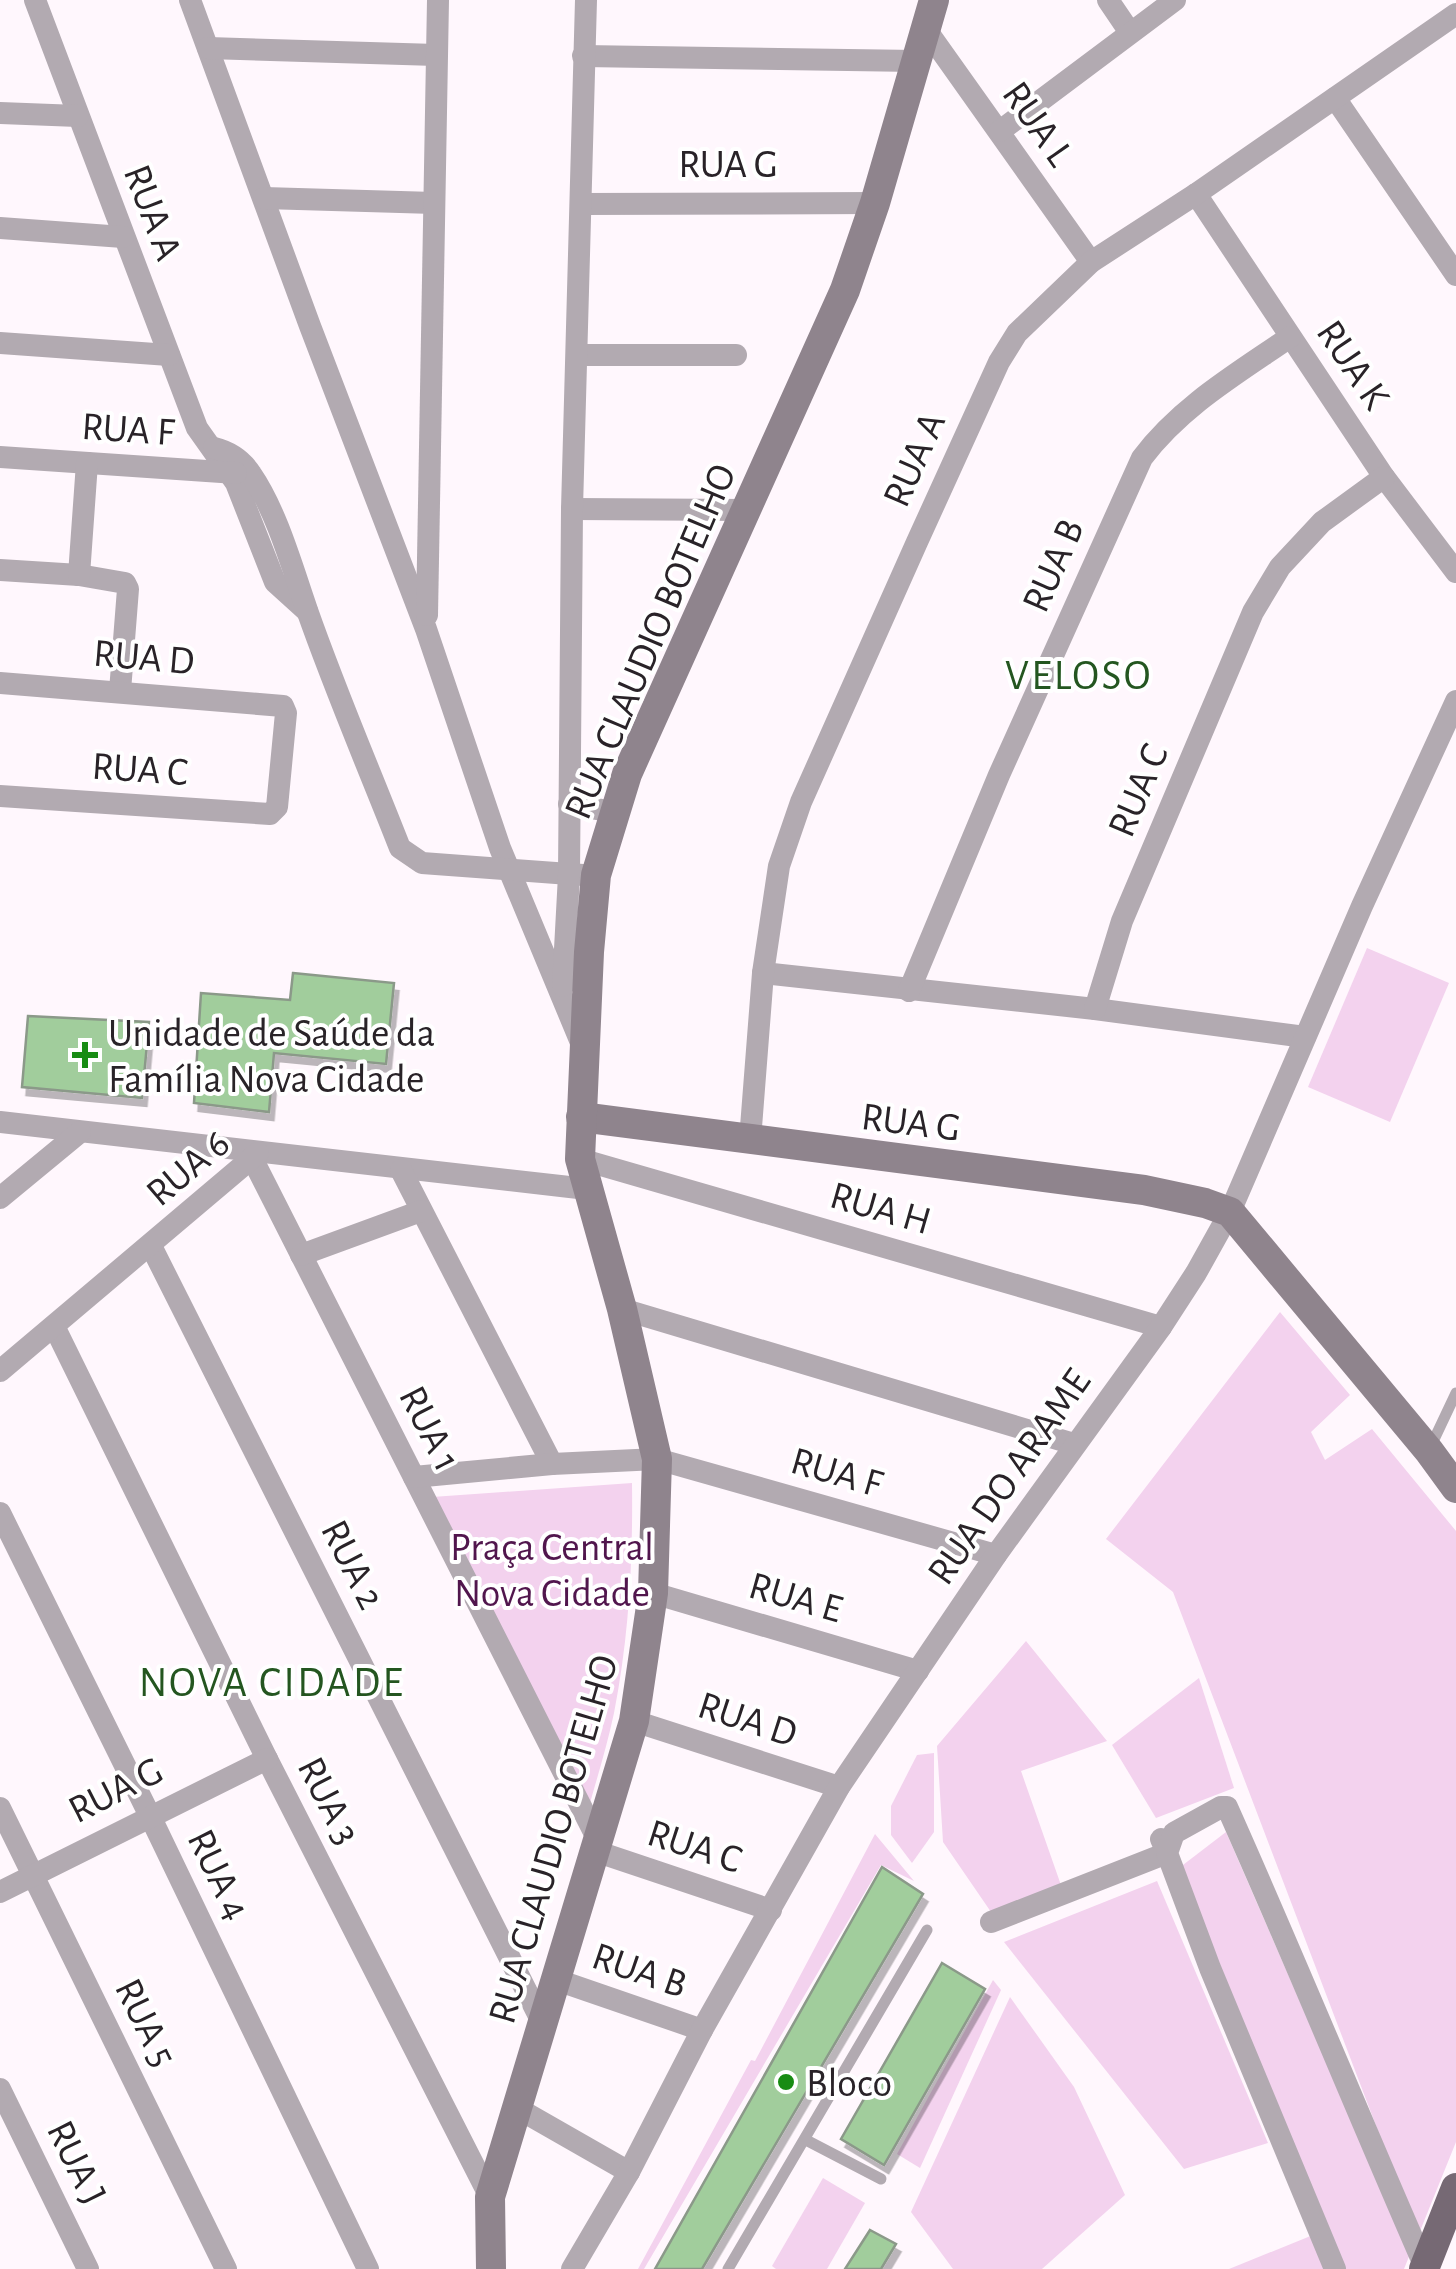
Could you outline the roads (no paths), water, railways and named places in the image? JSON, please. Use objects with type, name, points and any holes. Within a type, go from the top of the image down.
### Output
[{"type":"main road","points":[[1425,2268],[1456,2188]]},
{"type":"street","name":"RUA A","points":[[35,0],[197,428],[210,446],[240,473],[292,564],[400,848],[422,863],[583,875]]},
{"type":"street","points":[[190,0],[426,629],[509,872],[584,1049]]},
{"type":"street","points":[[426,629],[438,0]]},
{"type":"street","points":[[562,992],[583,875],[568,804],[586,0]]},
{"type":"street","points":[[1108,0],[1129,31]]},
{"type":"street","points":[[1000,131],[1175,0]]},
{"type":"street","name":"RUA CLAUDIO BOTELHO","points":[[492,2269],[490,2197],[634,1721],[652,1593],[656,1459],[622,1310],[584,1174],[583,875],[844,290],[930,14]]},
{"type":"street","name":"RUA L","points":[[930,14],[1000,131],[1092,262]]},
{"type":"street","name":"RUA A","points":[[750,1140],[763,973],[779,866],[801,802],[999,362],[1026,323],[1092,262],[1456,14]]},
{"type":"street","points":[[208,48],[436,55]]},
{"type":"street","points":[[583,56],[916,61]]},
{"type":"street","points":[[1335,98],[1456,275]]},
{"type":"street","points":[[0,113],[78,116]]},
{"type":"street","name":"RUA K","points":[[1196,194],[1384,477],[1456,572]]},
{"type":"street","points":[[264,198],[434,203]]},
{"type":"street","name":"RUA G","points":[[581,204],[874,203]]},
{"type":"street","points":[[0,228],[123,237]]},
{"type":"street","name":"RUA B","points":[[909,991],[999,774],[1142,458],[1157,437],[1190,407],[1290,336]]},
{"type":"street","points":[[0,343],[169,355]]},
{"type":"street","points":[[577,355],[736,356]]},
{"type":"street","name":"RUA F","points":[[0,457],[240,473]]},
{"type":"street","points":[[79,575],[87,462]]},
{"type":"street","name":"RUA C","points":[[1095,1010],[1122,921],[1253,612],[1280,566],[1322,522],[1384,477]]},
{"type":"street","points":[[572,509],[747,510]]},
{"type":"street","points":[[0,570],[79,575],[125,583],[128,588],[120,692]]},
{"type":"street","name":"RUA D","points":[[0,683],[282,706],[286,713],[274,812]]},
{"type":"street","name":"RUA DO ARAME","points":[[572,2269],[629,2172],[702,2030],[838,1787],[996,1555],[1161,1327],[1230,1212],[1456,701]]},
{"type":"street","name":"RUA C","points":[[0,796],[263,815],[274,812]]},
{"type":"street","points":[[568,804],[613,812]]},
{"type":"street","points":[[763,973],[1305,1037]]},
{"type":"street","name":"RUA G","points":[[581,1117],[1144,1190],[1230,1212]]},
{"type":"street","points":[[0,1122],[255,1156]]},
{"type":"street","points":[[0,1198],[80,1132]]},
{"type":"street","name":"RUA 6","points":[[0,1371],[255,1156],[401,1170],[584,1174]]},
{"type":"street","name":"RUA 1","points":[[255,1156],[596,1846]]},
{"type":"street","points":[[401,1170],[552,1464]]},
{"type":"street","name":"RUA H","points":[[584,1174],[1161,1327]]},
{"type":"street","points":[[301,1255],[421,1211]]},
{"type":"street","points":[[1230,1212],[1456,1488]]},
{"type":"street","name":"RUA 2","points":[[152,1246],[543,2024]]},
{"type":"street","points":[[622,1310],[1074,1444]]},
{"type":"street","name":"RUA 3","points":[[54,1326],[267,1759],[490,2197]]},
{"type":"street","name":"RUA F","points":[[414,1477],[656,1459],[996,1555]]},
{"type":"street","name":"RUA 4","points":[[0,1514],[368,2269]]},
{"type":"street","name":"RUA E","points":[[652,1593],[918,1671]]},
{"type":"street","name":"RUA D","points":[[634,1721],[838,1787]]},
{"type":"street","name":"RUA G","points":[[0,1892],[267,1759]]},
{"type":"street","points":[[1335,2269],[1166,1853],[1174,1833],[1227,1807],[1425,2268]]},
{"type":"street","name":"RUA 5","points":[[0,1808],[226,2269]]},
{"type":"street","name":"RUA C","points":[[596,1846],[771,1910]]},
{"type":"street","points":[[992,1922],[1166,1853]]},
{"type":"street","name":"RUA B","points":[[554,1979],[702,2030]]},
{"type":"street","name":"RUA J","points":[[0,2089],[88,2269]]},
{"type":"street","points":[[518,2108],[629,2172]]},
{"type":"lane","points":[[1428,1451],[1456,1393]]},
{"type":"lane","points":[[728,2269],[927,1930]]},
{"type":"lane","points":[[806,2140],[881,2179]]},
{"type":"place","name":"Unidade de Saúde da Família Nova Cidade","points":[[85,1055]]},
{"type":"place","name":"Bloco","points":[[786,2082]]},
{"type":"district","name":"VELOSO","points":[[1079,674]]},
{"type":"district","name":"NOVA CIDADE","points":[[272,1681]]},
{"type":"park label","name":"Praça Central Nova Cidade","points":[[552,1569]]}]
